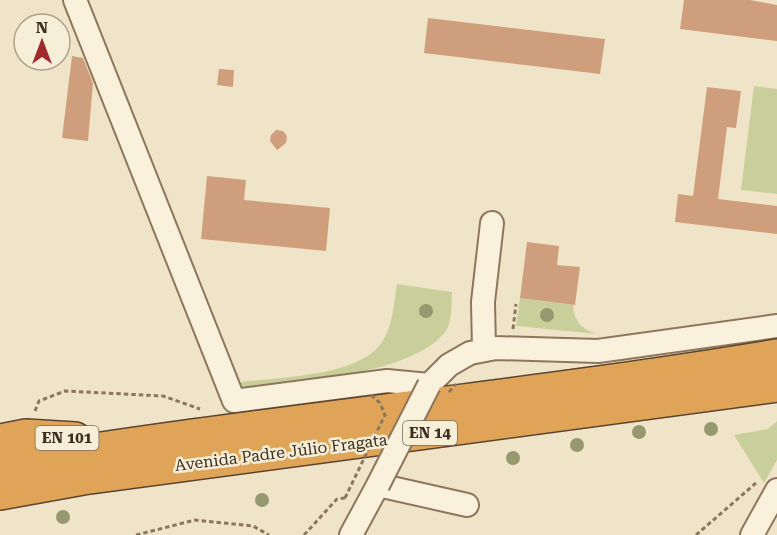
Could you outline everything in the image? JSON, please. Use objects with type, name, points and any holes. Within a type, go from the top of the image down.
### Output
[{"type":"highway","name":"Avenida Padre Júlio Fragata","points":[[134,442],[636,378],[777,356]]},
{"type":"highway","name":"Avenida Padre Júlio Fragata","points":[[0,493],[84,478],[777,385]]},
{"type":"highway","name":"EN 101","points":[[0,441],[26,436],[134,442]]},
{"type":"highway","name":"EN 14","points":[[0,465],[134,442]]},
{"type":"street","points":[[75,0],[234,401],[387,381],[429,385]]},
{"type":"street","points":[[484,350],[483,302],[492,223]]},
{"type":"street","points":[[351,535],[429,385],[448,365],[470,353],[484,350],[537,348],[598,351],[777,326]]},
{"type":"street","points":[[378,485],[467,505]]},
{"type":"street","points":[[752,535],[768,486]]},
{"type":"path","points":[[32,418],[39,401],[65,391],[163,396],[206,411]]},
{"type":"path","points":[[304,535],[337,500],[345,498],[385,415],[380,403],[369,393]]},
{"type":"path","points":[[696,535],[768,486]]},
{"type":"path","points":[[136,535],[195,520],[253,526],[269,535]]},
{"type":"green space","points":[[754,86],[777,89],[777,194],[741,190]]},
{"type":"green space","points":[[397,284],[452,292],[448,328],[428,347],[405,359],[378,368],[317,379],[235,388],[233,383],[314,374],[335,369],[355,363],[371,354],[382,342],[389,328]]},
{"type":"green space","points":[[520,298],[573,305],[575,316],[580,324],[597,334],[516,326]]},
{"type":"green space","points":[[777,421],[777,460],[764,483],[734,435],[768,429]]},
{"type":"building","points":[[684,0],[750,0],[777,5],[777,41],[680,29]]},
{"type":"building","points":[[428,18],[605,39],[600,74],[424,53]]},
{"type":"building","points":[[72,56],[83,58],[93,83],[88,141],[62,138],[70,72],[72,72]]},
{"type":"building","points":[[219,69],[234,70],[233,87],[217,85]]},
{"type":"building","points":[[707,87],[741,91],[736,128],[727,127],[718,199],[777,206],[777,234],[675,222],[678,194],[693,196]]},
{"type":"building","points":[[276,130],[283,131],[287,136],[286,143],[277,150],[270,141],[271,135]]},
{"type":"building","points":[[207,176],[246,180],[244,200],[330,208],[326,251],[201,239]]},
{"type":"building","points":[[527,242],[559,246],[557,265],[580,267],[575,305],[520,298]]}]
